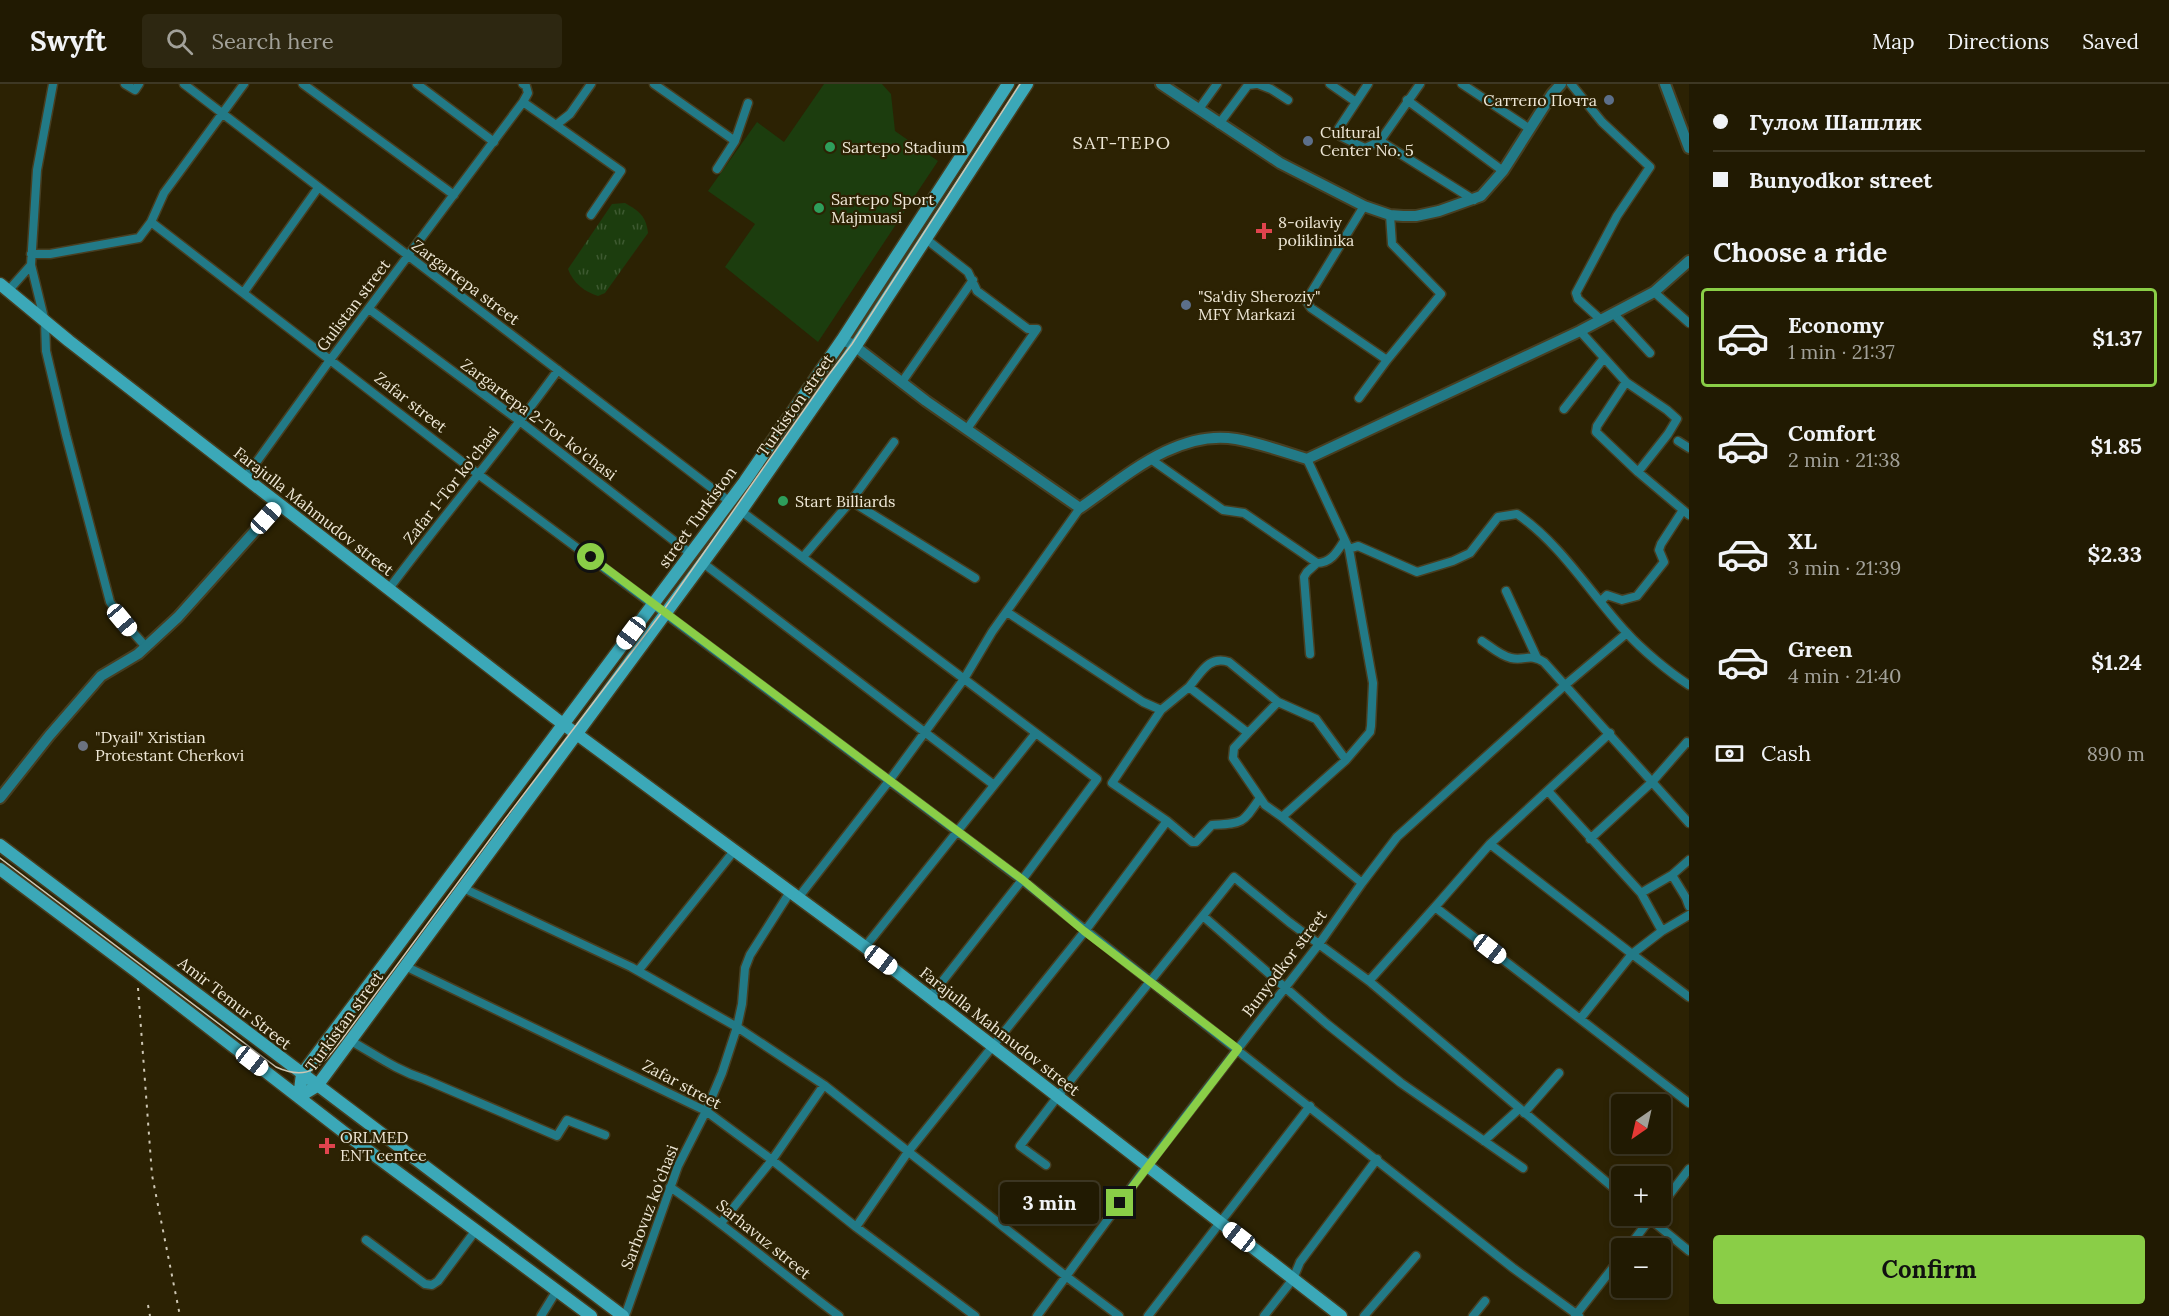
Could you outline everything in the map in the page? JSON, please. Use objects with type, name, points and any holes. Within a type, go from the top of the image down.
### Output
[{"type":"main road","name":"street Turkiston","points":[[563,724],[730,502],[842,339],[1008,84]]},
{"type":"main road","name":"Turkiston street","points":[[577,735],[741,511],[855,347],[1027,84]]},
{"type":"main road","name":"Farajulla Mahmudov street","points":[[4,287],[45,322],[388,590],[577,735],[865,947],[1341,1316]]},
{"type":"main road","name":"Turkistan street","points":[[299,1097],[302,1074],[563,724]]},
{"type":"main road","name":"Turkistan street","points":[[299,1097],[317,1086],[577,735]]},
{"type":"main road","name":"Amir Temur Street","points":[[0,845],[624,1316]]},
{"type":"main road","points":[[0,869],[591,1316]]},
{"type":"street","points":[[53,84],[37,170],[31,265],[45,322],[46,351],[110,602],[122,620],[146,647]]},
{"type":"street","points":[[124,84],[133,90],[140,84]]},
{"type":"street","name":"Zargartepa street","points":[[184,84],[730,502]]},
{"type":"street","points":[[32,254],[50,254],[139,237],[151,222],[164,193],[244,84]]},
{"type":"street","points":[[303,84],[454,195]]},
{"type":"street","points":[[417,84],[494,142]]},
{"type":"street","name":"Gulistan street","points":[[245,478],[330,360],[523,102],[528,93],[524,84]]},
{"type":"street","points":[[556,125],[570,114],[591,84]]},
{"type":"street","points":[[654,84],[735,141]]},
{"type":"street","points":[[1161,84],[1280,163],[1364,206],[1390,214],[1416,216],[1474,200],[1487,191],[1561,84]]},
{"type":"street","points":[[1199,110],[1217,84]]},
{"type":"street","points":[[1219,124],[1248,85],[1257,84],[1271,88],[1288,100]]},
{"type":"street","points":[[1330,84],[1356,102]]},
{"type":"street","points":[[1368,84],[1339,128],[1340,136],[1365,148],[1380,141],[1420,84]]},
{"type":"street","points":[[1462,84],[1530,129]]},
{"type":"street","points":[[1571,84],[1602,122],[1650,167],[1617,216],[1576,293],[1578,298],[1600,319]]},
{"type":"street","points":[[1665,84],[1689,148]]},
{"type":"street","points":[[1407,100],[1503,171]]},
{"type":"street","points":[[523,102],[621,171],[591,215]]},
{"type":"street","points":[[717,168],[735,141],[748,103]]},
{"type":"street","points":[[1380,141],[1474,200]]},
{"type":"street","points":[[244,292],[318,188]]},
{"type":"street","points":[[1364,206],[1307,302],[1311,308],[1387,360]]},
{"type":"street","points":[[1359,398],[1441,294],[1392,244],[1390,214]]},
{"type":"street","name":"Zafar street","points":[[151,222],[478,474],[1023,880],[1084,931],[1238,1049],[1513,1268],[1577,1315]]},
{"type":"street","points":[[926,238],[968,272],[977,291],[1028,329],[1037,329],[967,429]]},
{"type":"street","points":[[842,339],[1080,508],[1152,460],[1177,446],[1196,440],[1235,439],[1307,459],[1580,331],[1654,292],[1689,261]]},
{"type":"street","points":[[4,287],[31,265]]},
{"type":"street","points":[[902,382],[973,280]]},
{"type":"street","points":[[1654,292],[1689,323]]},
{"type":"street","name":"Zargartepa 2-Tor ko'chasi","points":[[369,309],[521,422],[691,554]]},
{"type":"street","points":[[1613,313],[1650,353]]},
{"type":"street","points":[[1580,331],[1626,382],[1677,419],[1638,472]]},
{"type":"street","points":[[1564,408],[1604,358]]},
{"type":"street","name":"Zafar 1-Tor ko'chasi","points":[[388,590],[521,422],[558,370]]},
{"type":"street","points":[[1601,601],[1607,595],[1622,600],[1637,596],[1664,561],[1660,556],[1661,544],[1686,513],[1596,432],[1597,426],[1626,382]]},
{"type":"street","points":[[1678,441],[1689,448]]},
{"type":"street","points":[[803,557],[851,501],[894,442]]},
{"type":"street","points":[[1282,817],[1346,760],[1370,732],[1373,683],[1347,545],[1307,459]]},
{"type":"street","points":[[1152,460],[1223,510],[1244,513],[1317,563],[1325,563],[1347,545],[1358,546],[1417,572],[1470,553],[1497,517],[1517,514],[1532,524],[1627,633],[1689,686]]},
{"type":"street","points":[[851,501],[975,578]]},
{"type":"street","points":[[0,798],[49,736],[102,676],[146,647],[178,617],[278,505]]},
{"type":"street","name":"Sarhovuz ko'chasi","points":[[624,1316],[678,1166],[706,1111],[737,1027],[742,1004],[745,968],[750,955],[794,895],[889,781],[964,679],[992,632],[1080,508]]},
{"type":"street","points":[[741,511],[1097,779],[1023,880],[930,997]]},
{"type":"street","points":[[703,562],[994,785]]},
{"type":"street","points":[[1310,654],[1304,577],[1317,563]]},
{"type":"street","points":[[1506,591],[1537,657],[1610,733],[1689,823]]},
{"type":"street","points":[[1007,612],[1143,702],[1161,710]]},
{"type":"street","name":"Bunyodkor street","points":[[1037,1316],[1147,1166],[1319,944],[1397,837],[1564,686],[1627,633]]},
{"type":"street","points":[[1482,641],[1508,657],[1515,659],[1537,657]]},
{"type":"street","points":[[1260,798],[1239,824],[1212,825],[1196,842],[1192,842],[1167,821],[1112,783],[1161,710],[1189,687],[1213,660],[1220,659],[1229,662],[1278,702],[1316,718],[1346,760]]},
{"type":"street","points":[[1189,687],[1248,733]]},
{"type":"street","points":[[1278,702],[1234,748],[1233,758],[1265,805],[1362,883]]},
{"type":"street","points":[[1369,981],[1490,844],[1610,733]]},
{"type":"street","points":[[865,947],[1035,734]]},
{"type":"street","points":[[1590,839],[1652,782],[1689,743]]},
{"type":"street","points":[[1548,791],[1641,893],[1662,931]]},
{"type":"street","points":[[855,1227],[908,1152],[1084,931],[1167,821]]},
{"type":"street","points":[[1490,844],[1689,997]]},
{"type":"street","points":[[638,971],[734,851]]},
{"type":"street","points":[[1641,893],[1672,875],[1689,860]]},
{"type":"street","points":[[1672,875],[1689,906]]},
{"type":"street","points":[[1046,1166],[1020,1146],[1234,877],[1369,981],[1611,1186]]},
{"type":"street","points":[[463,888],[638,971],[737,1027],[824,1085],[1119,1316]]},
{"type":"street","points":[[1435,907],[1689,1103]]},
{"type":"street","points":[[1580,1019],[1632,954],[1662,931],[1689,915]]},
{"type":"street","points":[[1203,916],[1327,1024],[1401,1083],[1523,1168]]},
{"type":"street","name":"Zafar street","points":[[405,966],[706,1111],[772,1160],[855,1227],[975,1316]]},
{"type":"street","points":[[351,1041],[405,1073],[557,1136],[567,1120],[605,1135]]},
{"type":"street","points":[[1484,1141],[1522,1111],[1559,1073]]},
{"type":"street","points":[[721,1223],[772,1160],[824,1085]]},
{"type":"street","points":[[1148,1316],[1310,1106]]},
{"type":"street","points":[[1264,1316],[1293,1279],[1300,1262],[1377,1159]]},
{"type":"street","points":[[1671,1193],[1689,1169]]},
{"type":"street","name":"Sarhavuz street","points":[[670,1187],[721,1223],[805,1292],[839,1316]]},
{"type":"street","points":[[1661,1226],[1689,1251]]},
{"type":"street","points":[[366,1240],[425,1284],[432,1285],[438,1281],[476,1230]]},
{"type":"street","points":[[1364,1316],[1416,1256]]},
{"type":"street","points":[[1577,1315],[1611,1270]]},
{"type":"street","points":[[541,1316],[557,1290]]},
{"type":"street","points":[[1473,1316],[1485,1301]]},
{"type":"green space","name":"Sartepo Sport Majmuasi","points":[[824,84],[882,84],[891,94],[895,131],[938,161],[818,342],[725,267],[755,224],[708,191],[757,122],[784,142]]},
{"type":"green space","points":[[625,203],[641,215],[646,222],[648,233],[605,293],[598,296],[580,286],[568,269],[612,204]]},
{"type":"tram line","points":[[0,858],[276,1067],[298,1073],[307,1072],[322,1063],[663,611],[852,344],[1020,84]]},
{"type":"railway","points":[[138,988],[152,1175],[180,1316]]},
{"type":"railway","points":[[148,1305],[150,1316]]},
{"type":"place","name":"Саттепо Почта","points":[[1609,100]]},
{"type":"place","name":"Cultural Center No. 5","points":[[1308,141]]},
{"type":"place","name":"Sartepo Stadium","points":[[830,147]]},
{"type":"place","name":"Sartepo Sport Majmuasi","points":[[819,208]]},
{"type":"place","name":"8-oilaviy poliklinika","points":[[1264,231]]},
{"type":"place","name":"\"Sa'diy Sheroziy\" MFY Markazi","points":[[1186,305]]},
{"type":"place","name":"Start Billiards","points":[[783,501]]},
{"type":"place","name":"\"Dyail\" Xristian Protestant Cherkovi","points":[[83,746]]},
{"type":"place","name":"ORLMED ENT centee","points":[[327,1146]]},
{"type":"district","name":"SAT-TEPO","points":[[1122,143]]},
{"type":"route","points":[[591,557],[1023,880],[1084,931],[1238,1049],[1120,1203]]}]
